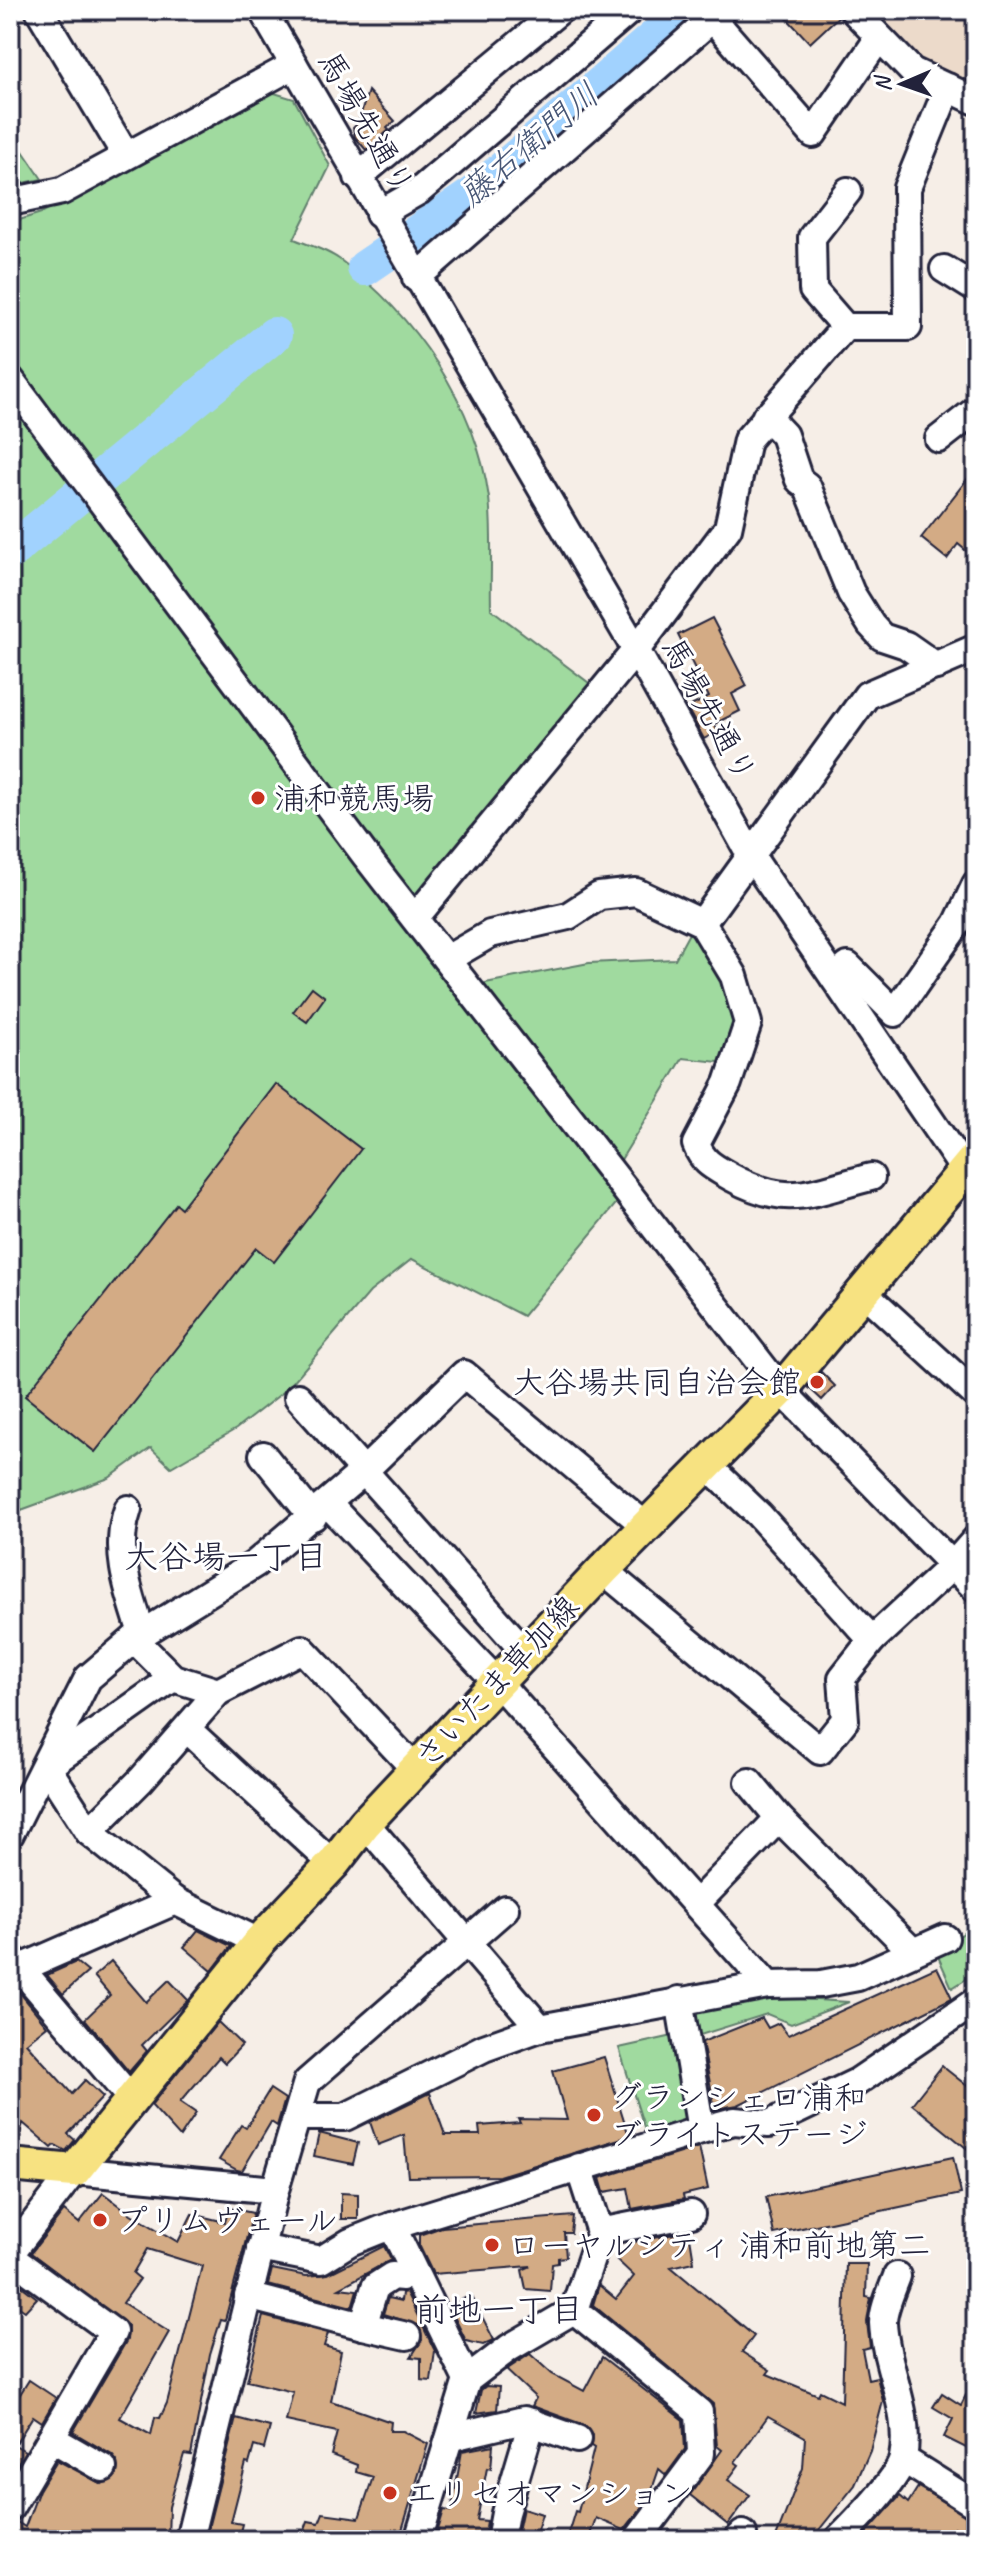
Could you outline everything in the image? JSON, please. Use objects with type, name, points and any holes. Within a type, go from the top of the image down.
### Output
[{"type":"main road","name":"さいたま草加線","points":[[74,2171],[259,1942],[333,1864],[365,1823],[603,1570],[781,1390],[861,1290],[972,1170]]},
{"type":"main road","points":[[10,2165],[74,2171]]},
{"type":"street","points":[[39,10],[125,154]]},
{"type":"street","name":"馬場先通り","points":[[262,10],[636,650],[751,856],[972,1170]]},
{"type":"street","points":[[358,177],[560,10]]},
{"type":"street","points":[[383,221],[630,10]]},
{"type":"street","points":[[853,10],[912,71],[976,101]]},
{"type":"street","points":[[414,274],[717,14],[813,134],[878,39]]},
{"type":"street","points":[[10,202],[62,191],[125,154],[294,65]]},
{"type":"street","points":[[415,918],[636,650],[728,528],[747,440],[766,416],[845,327],[908,327],[907,188],[948,87]]},
{"type":"street","points":[[845,327],[813,290],[812,237],[848,191]]},
{"type":"street","points":[[944,269],[976,289]]},
{"type":"street","points":[[10,379],[365,855],[781,1390],[976,1589]]},
{"type":"street","points":[[939,439],[976,410]]},
{"type":"street","points":[[766,416],[784,435],[799,480],[807,486],[851,593],[871,625],[882,637],[906,645],[936,666]]},
{"type":"street","points":[[702,923],[867,695],[976,648]]},
{"type":"street","points":[[834,978],[848,966],[895,1013],[957,924],[976,884]]},
{"type":"street","points":[[447,959],[490,934],[568,916],[599,896],[636,892],[702,923],[734,976],[748,1023],[728,1083],[696,1144],[703,1161],[761,1193],[790,1197],[871,1177]]},
{"type":"street","points":[[861,1290],[976,1395]]},
{"type":"street","points":[[10,1834],[47,1767],[88,1678],[138,1636],[255,1564],[363,1472],[464,1374],[647,1527]]},
{"type":"street","points":[[298,1397],[525,1652]]},
{"type":"street","points":[[263,1455],[498,1683],[768,1985]]},
{"type":"street","points":[[707,1465],[759,1515],[872,1640]]},
{"type":"street","points":[[128,1509],[121,1542],[138,1636],[173,1678],[218,1692]]},
{"type":"street","points":[[603,1570],[820,1751],[845,1720],[842,1678],[872,1640],[953,1565],[976,1539]]},
{"type":"street","points":[[89,1832],[218,1692],[302,1649],[415,1769]]},
{"type":"street","points":[[47,1767],[173,1678]]},
{"type":"street","points":[[187,1729],[333,1864]]},
{"type":"street","points":[[47,1767],[89,1832],[175,1901],[259,1942]]},
{"type":"street","points":[[749,1782],[779,1818],[912,1951]]},
{"type":"street","points":[[697,1903],[779,1818]]},
{"type":"street","points":[[365,1823],[540,2028]]},
{"type":"street","points":[[133,2101],[13,1966],[175,1901]]},
{"type":"street","points":[[189,2540],[260,2248],[307,2082],[505,1909]]},
{"type":"street","points":[[298,2117],[345,2117],[484,2048],[540,2028],[612,2011],[768,1985],[821,1984],[858,1977],[945,1938]]},
{"type":"street","points":[[679,2000],[701,2130]]},
{"type":"street","points":[[260,2248],[321,2260],[350,2242],[392,2226],[578,2166],[734,2121],[769,2124],[857,2082],[976,2001]]},
{"type":"street","points":[[418,2540],[467,2380],[509,2348],[574,2310],[600,2232],[578,2166]]},
{"type":"street","points":[[10,2508],[113,2332],[10,2256],[74,2171],[275,2190]]},
{"type":"street","points":[[600,2232],[691,2214]]},
{"type":"street","points":[[392,2226],[467,2380]]},
{"type":"street","points":[[363,2326],[375,2287],[392,2276],[403,2277]]},
{"type":"street","points":[[838,2540],[867,2511],[903,2459],[902,2408],[888,2359],[883,2320],[897,2276]]},
{"type":"street","points":[[248,2296],[407,2336]]},
{"type":"street","points":[[574,2310],[699,2412],[701,2454],[637,2540]]},
{"type":"street","points":[[452,2437],[524,2420],[577,2439]]},
{"type":"street","points":[[500,2540],[532,2422]]},
{"type":"street","points":[[51,2438],[103,2468]]},
{"type":"street","points":[[903,2459],[976,2505]]},
{"type":"shaded area","points":[[866,10],[976,10],[976,93],[915,63]]},
{"type":"green space","name":"浦和競馬場","points":[[268,91],[294,99],[330,166],[294,239],[339,259],[393,307],[438,364],[471,429],[489,498],[491,609],[597,689],[416,907],[454,989],[589,963],[675,959],[693,926],[721,971],[739,1018],[727,1063],[683,1058],[608,1181],[620,1199],[523,1316],[412,1259],[370,1292],[287,1389],[236,1429],[171,1467],[151,1448],[109,1478],[10,1514],[10,223],[41,213]]},
{"type":"green space","points":[[10,132],[42,179],[10,186]]},
{"type":"green space","points":[[976,1923],[976,1973],[952,1988],[937,1954]]},
{"type":"green space","points":[[768,1997],[849,2002],[791,2024],[767,2014],[697,2036],[691,2006]]},
{"type":"green space","points":[[673,2036],[690,2121],[646,2133],[619,2048]]},
{"type":"building","points":[[779,10],[837,10],[839,16],[810,43]]},
{"type":"building","points":[[368,91],[395,121],[366,150],[355,137],[353,128],[358,123]]},
{"type":"building","points":[[976,468],[976,559],[958,544],[947,559],[921,538]]},
{"type":"building","points":[[712,618],[747,686],[732,694],[740,711],[714,724],[718,731],[704,739],[687,708],[709,697],[678,635]]},
{"type":"building","points":[[312,987],[325,997],[307,1022],[293,1012]]},
{"type":"building","points":[[276,1084],[361,1149],[274,1262],[256,1248],[95,1452],[25,1396],[176,1204],[181,1208]]},
{"type":"building","points":[[821,1372],[835,1386],[822,1400],[808,1387]]},
{"type":"building","points":[[198,1930],[231,1946],[212,1971],[184,1947]]},
{"type":"building","points":[[111,1961],[146,2002],[169,1980],[188,2000],[142,2045],[147,2051],[129,2072],[85,2019],[110,1995],[94,1976]]},
{"type":"building","points":[[76,1962],[88,1972],[63,1994],[47,1975]]},
{"type":"building","points":[[937,1967],[952,1998],[738,2105],[715,2109],[702,2042],[762,2018],[768,2028],[779,2023],[788,2035]]},
{"type":"building","points":[[16,1988],[47,2026],[26,2043],[72,2094],[85,2080],[103,2097],[68,2134],[75,2140],[66,2151],[55,2145],[52,2148],[23,2123],[17,2147],[10,2146],[10,1989]]},
{"type":"building","points":[[218,2022],[242,2045],[225,2063],[219,2057],[180,2102],[196,2113],[180,2137],[151,2105]]},
{"type":"building","name":"グランシェロ浦和 ブライトステージ","points":[[604,2057],[629,2136],[499,2176],[408,2177],[404,2135],[378,2145],[370,2122],[430,2093],[445,2135],[480,2135],[479,2126],[520,2123],[518,2119],[567,2120],[553,2071]]},
{"type":"building","points":[[942,2066],[976,2093],[976,2156],[912,2104]]},
{"type":"building","points":[[270,2089],[285,2099],[277,2126],[271,2122],[242,2171],[237,2170],[219,2160],[241,2125],[246,2128]]},
{"type":"building","points":[[319,2133],[358,2143],[353,2164],[314,2156]]},
{"type":"building","points":[[699,2147],[708,2189],[683,2195],[684,2199],[632,2209],[628,2188],[604,2192],[600,2178]]},
{"type":"building","points":[[953,2157],[961,2194],[774,2234],[766,2197]]},
{"type":"building","points":[[103,2193],[178,2242],[192,2214],[225,2222],[229,2208],[253,2213],[225,2320],[221,2319],[210,2354],[191,2455],[184,2454],[169,2507],[168,2540],[10,2540],[10,2524],[17,2522],[25,2527],[39,2490],[57,2460],[102,2484],[117,2475],[117,2461],[112,2455],[73,2432],[127,2340],[128,2326],[31,2253],[64,2211],[79,2223]],"holes":[[[147,2249],[202,2266],[167,2403],[160,2418],[155,2417],[151,2435],[120,2418],[169,2332],[123,2303],[140,2279],[133,2273]]]},
{"type":"building","points":[[341,2193],[358,2194],[358,2219],[341,2219]]},
{"type":"building","name":"ローヤルシティ 浦和前地第二","points":[[573,2216],[571,2233],[564,2233],[566,2257],[558,2258],[558,2263],[552,2264],[550,2291],[526,2289],[522,2270],[531,2266],[433,2274],[419,2245],[419,2235],[442,2227]]},
{"type":"building","points":[[689,2231],[694,2262],[671,2267],[754,2336],[742,2352],[770,2370],[767,2374],[818,2395],[820,2391],[842,2402],[846,2264],[867,2264],[866,2297],[871,2298],[867,2322],[870,2347],[862,2349],[868,2379],[877,2377],[883,2401],[870,2451],[855,2485],[811,2540],[775,2540],[803,2468],[805,2437],[768,2416],[735,2462],[739,2465],[728,2480],[750,2495],[728,2525],[690,2495],[722,2450],[717,2446],[713,2404],[593,2305],[599,2285],[616,2299],[634,2276],[617,2260],[634,2242]]},
{"type":"building","points":[[384,2246],[391,2260],[339,2288],[357,2290],[352,2307],[268,2285],[272,2269],[306,2276],[328,2274]]},
{"type":"building","points":[[10,2277],[37,2298],[25,2311],[10,2301]]},
{"type":"building","points":[[406,2292],[435,2351],[431,2381],[421,2380],[421,2358],[411,2357],[422,2340],[418,2325],[383,2314],[388,2298],[401,2301],[402,2293]]},
{"type":"building","points":[[471,2295],[494,2340],[483,2345],[466,2341],[449,2306]]},
{"type":"building","points":[[263,2316],[328,2333],[324,2346],[341,2351],[331,2401],[391,2422],[390,2431],[403,2431],[428,2444],[399,2540],[301,2540],[308,2521],[319,2523],[323,2513],[359,2518],[373,2477],[356,2472],[357,2465],[331,2455],[337,2432],[286,2421],[293,2392],[247,2381]]},
{"type":"building","points":[[530,2354],[552,2374],[584,2391],[602,2357],[683,2420],[685,2449],[666,2475],[659,2469],[649,2498],[624,2530],[596,2518],[588,2540],[566,2540],[575,2511],[578,2512],[594,2448],[591,2446],[592,2435],[582,2424],[532,2406],[536,2398],[506,2370]]},
{"type":"building","points":[[976,2375],[976,2453],[944,2437],[953,2419],[933,2407],[942,2393],[961,2405]]},
{"type":"building","points":[[29,2380],[56,2398],[42,2422],[33,2416],[15,2445],[25,2451],[15,2468],[10,2465],[10,2410]]},
{"type":"building","points":[[486,2386],[499,2387],[497,2410],[476,2413],[481,2390]]},
{"type":"building","points":[[236,2418],[270,2427],[264,2449],[254,2446],[249,2464],[246,2463],[231,2522],[242,2524],[238,2540],[205,2540]]},
{"type":"building","points":[[493,2445],[491,2469],[487,2468],[477,2520],[487,2521],[484,2540],[435,2540],[444,2510],[451,2511],[462,2451]]},
{"type":"building","points":[[918,2487],[976,2521],[976,2539],[954,2527],[946,2540],[860,2540],[900,2496],[908,2503]]},
{"type":"building","points":[[523,2508],[542,2514],[537,2530],[546,2532],[545,2540],[516,2540]]},
{"type":"waterway","name":"藤右衛門川","points":[[365,268],[474,194],[686,10]]},
{"type":"waterway","name":"藤右衛門川","points":[[10,552],[274,335]]},
{"type":"place","name":"浦和競馬場","points":[[258,798]]},
{"type":"place","name":"大谷場共同自治会館","points":[[817,1382]]},
{"type":"place","name":"グランシェロ浦和 ブライトステージ","points":[[594,2115]]},
{"type":"place","name":"プリムヴェール","points":[[100,2220]]},
{"type":"place","name":"ローヤルシティ 浦和前地第二","points":[[492,2245]]},
{"type":"place","name":"エリセオマンション","points":[[390,2493]]},
{"type":"district","name":"大谷場一丁目","points":[[226,1556]]},
{"type":"district","name":"前地一丁目","points":[[499,2309]]}]
